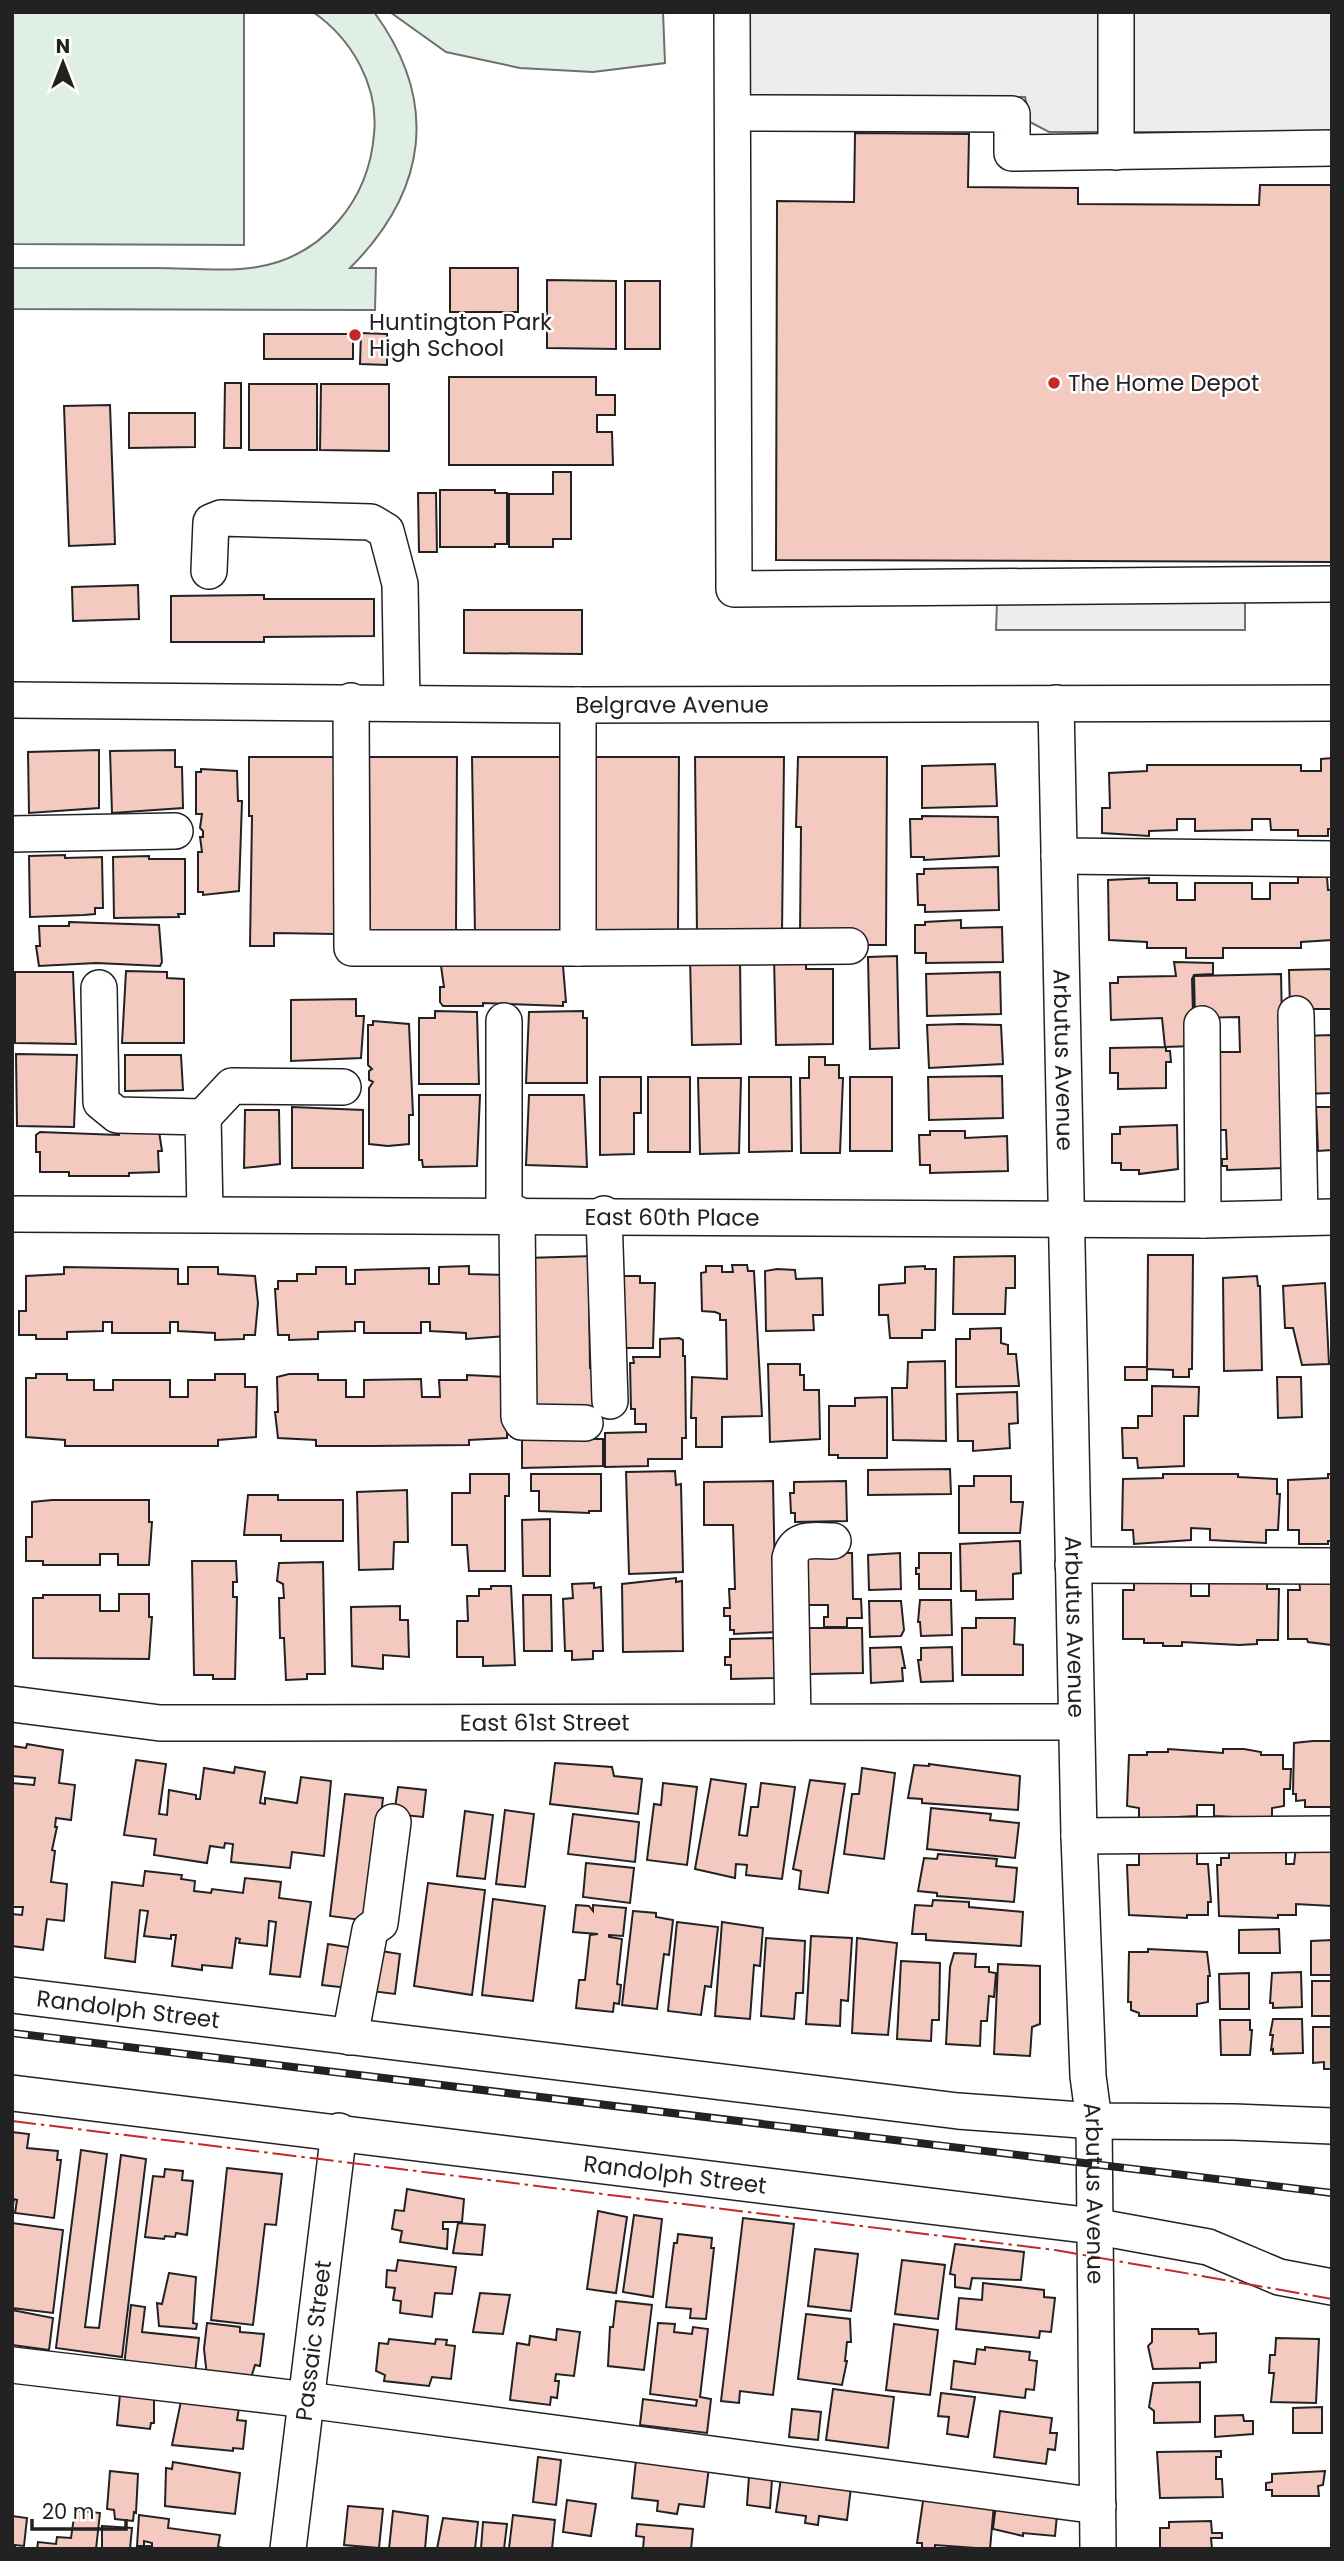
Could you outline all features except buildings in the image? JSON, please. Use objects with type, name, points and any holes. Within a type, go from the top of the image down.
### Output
[{"type":"street","points":[[732,12],[734,589],[1332,584]]},
{"type":"street","points":[[1115,152],[1116,12]]},
{"type":"street","points":[[733,113],[1012,114],[1012,153],[1332,148]]},
{"type":"street","points":[[209,571],[211,522],[221,518],[371,522],[386,531],[398,568],[402,600],[402,702]]},
{"type":"street","name":"Belgrave Avenue","points":[[12,700],[578,705],[1332,703]]},
{"type":"street","points":[[351,701],[352,948],[850,946]]},
{"type":"street","name":"Arbutus Avenue","points":[[1056,704],[1079,1836],[1088,2076],[1094,2121],[1098,2549]]},
{"type":"street","points":[[578,705],[578,948]]},
{"type":"street","points":[[12,834],[175,831]]},
{"type":"street","points":[[1059,856],[1332,859]]},
{"type":"street","points":[[100,988],[101,1102],[117,1115],[204,1117]]},
{"type":"street","points":[[1296,1014],[1316,1217]]},
{"type":"street","points":[[503,1021],[519,1417],[522,1422],[534,1424],[597,1412],[604,1214]]},
{"type":"street","points":[[1202,1024],[1203,1220]]},
{"type":"street","points":[[205,1212],[204,1117],[232,1086],[342,1087]]},
{"type":"street","name":"East 60th Place","points":[[12,1214],[604,1214],[1203,1220],[1316,1217]]},
{"type":"street","points":[[793,1721],[790,1558],[793,1547],[800,1541],[832,1541]]},
{"type":"street","points":[[1073,1565],[1332,1566]]},
{"type":"street","name":"East 61st Street","points":[[12,1704],[160,1723],[1076,1722]]},
{"type":"street","points":[[350,2038],[370,1930],[380,1923],[393,1822]]},
{"type":"street","points":[[1079,1836],[1332,1834]]},
{"type":"street","name":"Randolph Street","points":[[12,1995],[958,2111],[1094,2121],[1332,2126]]},
{"type":"street","name":"Randolph Street","points":[[12,2093],[339,2131],[1093,2226],[1208,2247],[1279,2277],[1332,2287]]},
{"type":"street","name":"Passaic Street","points":[[288,2549],[339,2131]]},
{"type":"street","points":[[12,2365],[307,2400],[1098,2506]]},
{"type":"green space","points":[[12,12],[244,12],[244,245],[12,244]]},
{"type":"green space","points":[[313,12],[374,12],[395,46],[409,79],[416,112],[416,145],[409,177],[396,208],[376,239],[350,268],[376,268],[375,310],[12,309],[12,268],[219,270],[257,267],[281,261],[303,251],[339,221],[363,181],[370,158],[374,134],[372,98],[360,65],[351,50],[327,23]]},
{"type":"green space","points":[[390,12],[663,12],[665,63],[593,72],[520,68],[446,52]]},
{"type":"shaded area","points":[[743,12],[1332,12],[1332,132],[1049,132],[1030,122],[1025,97],[743,95]]},
{"type":"shaded area","points":[[997,602],[1245,602],[1245,630],[996,630]]},
{"type":"railway","points":[[12,2033],[1332,2193]]},
{"type":"power","points":[[12,2121],[1055,2250],[1332,2299]]},
{"type":"place","name":"Huntington Park High School","points":[[355,335]]},
{"type":"place","name":"The Home Depot","points":[[1054,383]]}]
